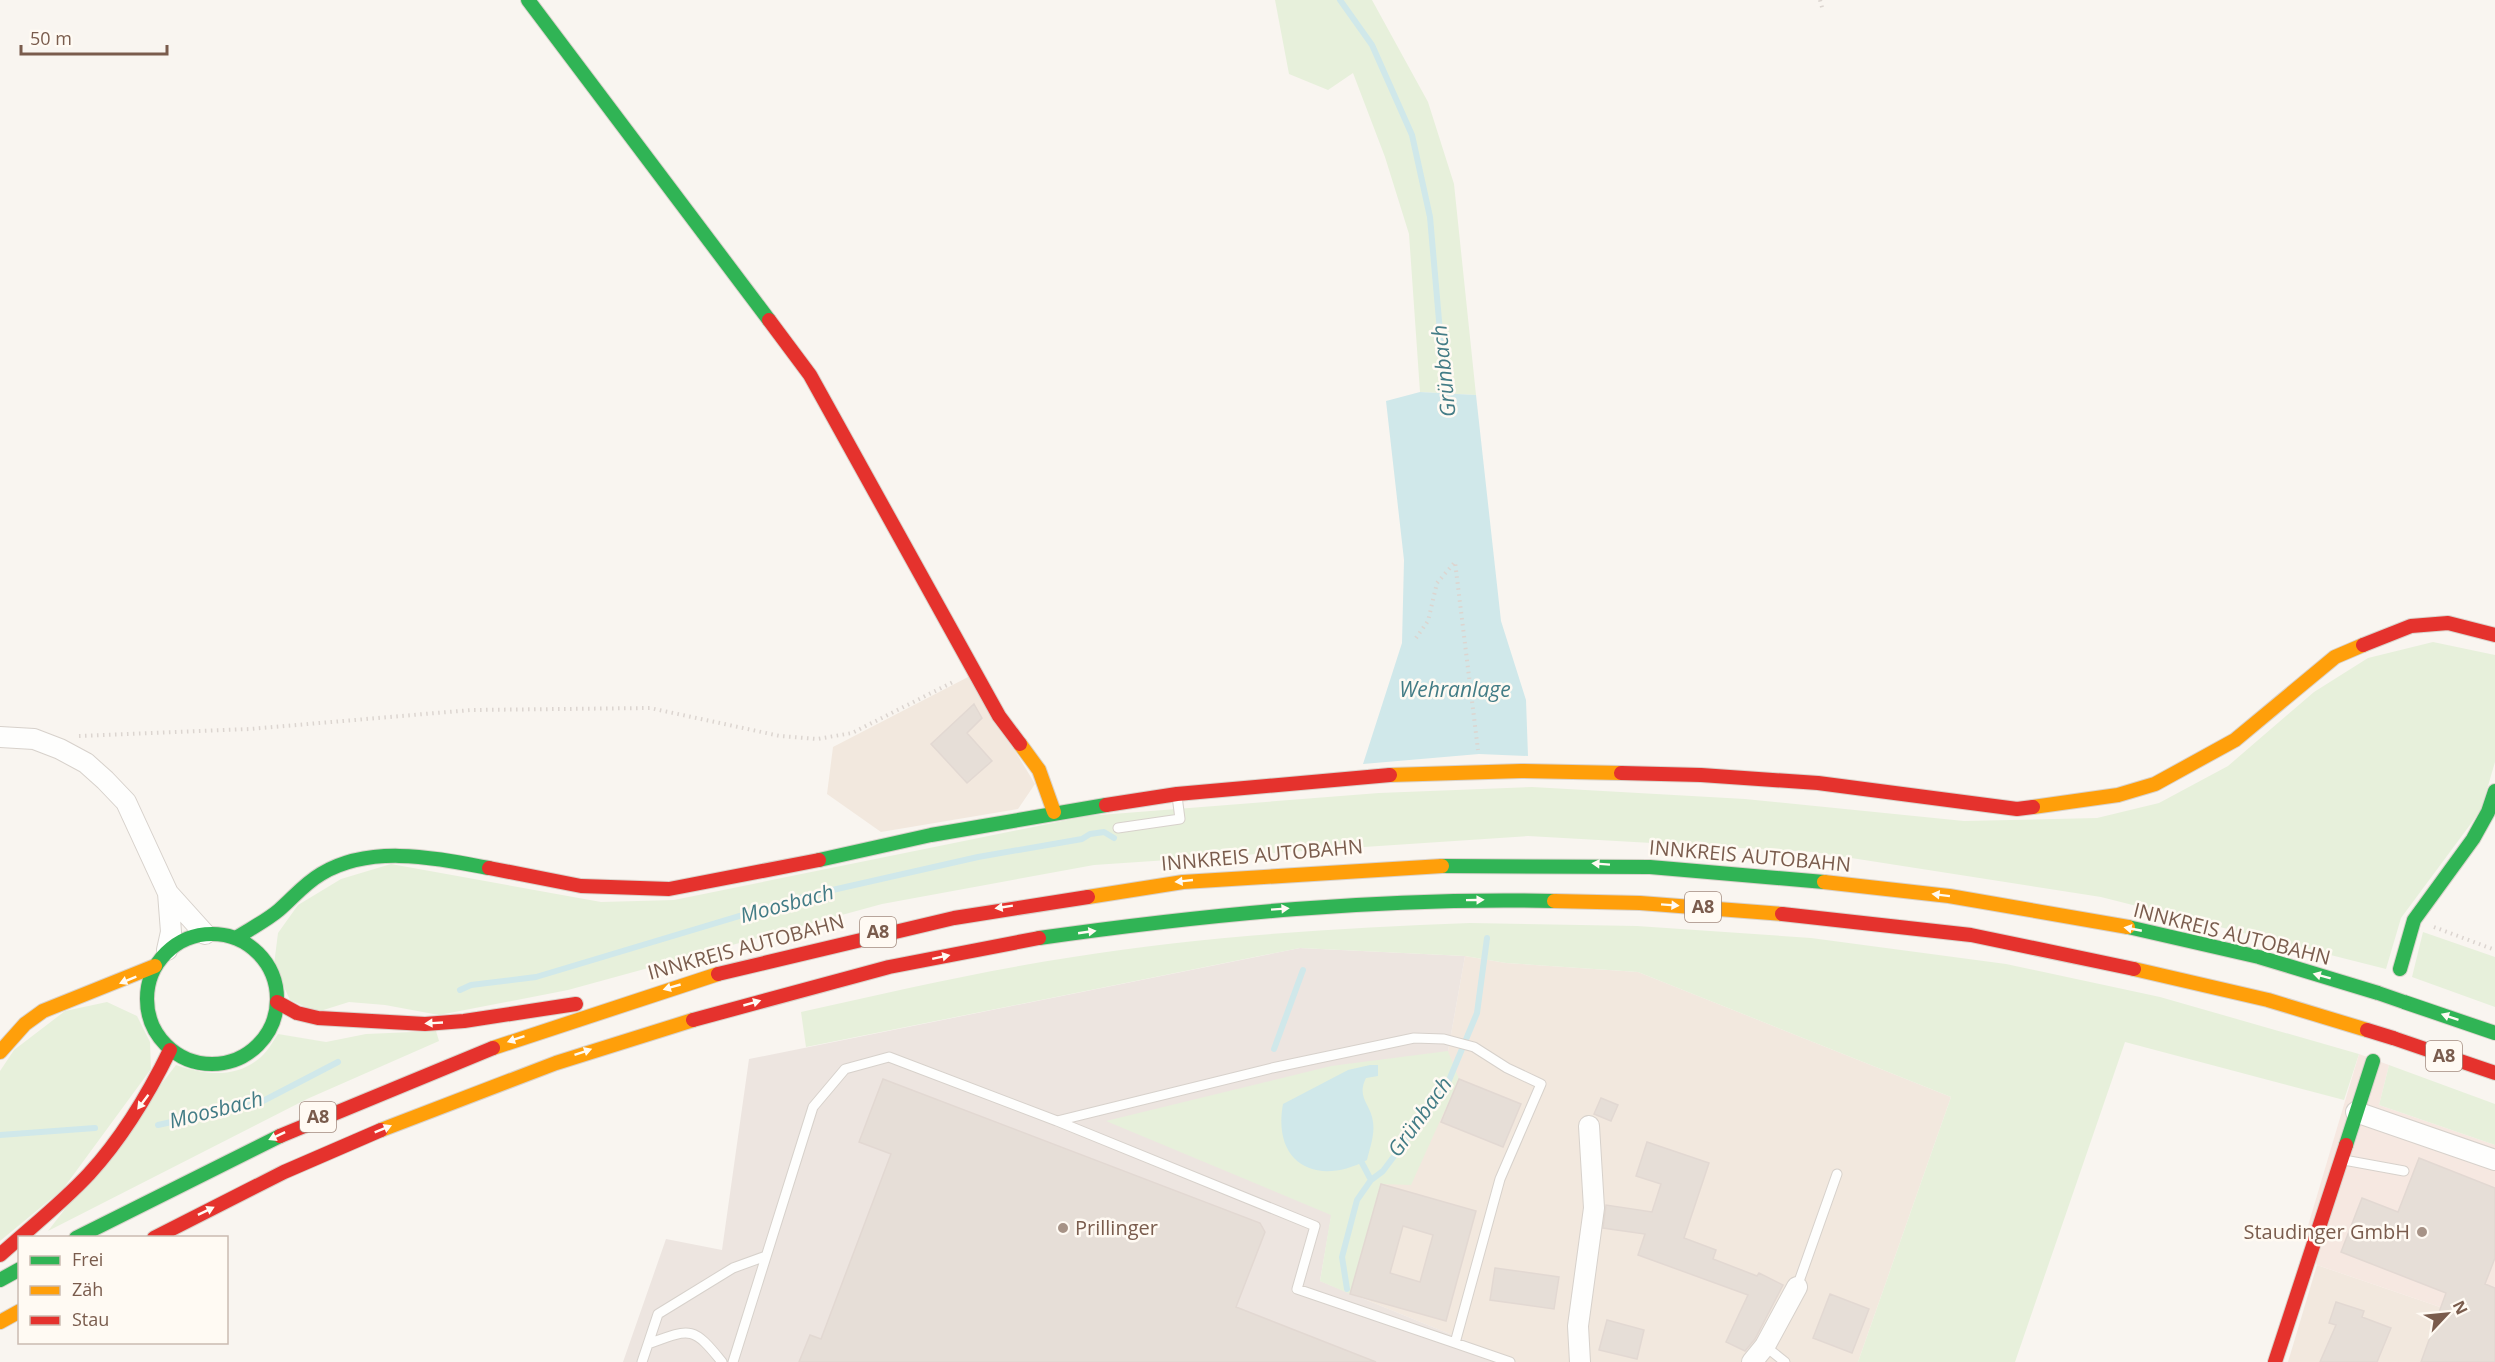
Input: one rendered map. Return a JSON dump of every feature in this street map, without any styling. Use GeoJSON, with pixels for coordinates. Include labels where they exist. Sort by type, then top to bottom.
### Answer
{"type":"FeatureCollection","features":[{"type":"Feature","properties":{"kind":"main road"},"geometry":{"type":"LineString","coordinates":[[528,0],[810,375],[999,717],[1039,770],[1054,812]]}},
{"type":"Feature","properties":{"kind":"main road"},"geometry":{"type":"LineString","coordinates":[[236,938],[278,911],[291,896],[322,873],[340,865],[382,856],[439,859],[581,886],[669,889],[718,882],[931,835],[1054,812],[1177,794],[1332,779],[1480,772],[1611,771],[1807,782],[1925,795],[2017,809],[2118,795],[2155,784],[2235,740],[2335,657],[2411,626],[2448,623],[2495,635]]}},
{"type":"Feature","properties":{"kind":"main road"},"geometry":{"type":"LineString","coordinates":[[2400,969],[2414,920],[2473,839],[2488,812],[2495,791]]}},
{"type":"Feature","properties":{"kind":"main road","name":"INNKREIS AUTOBAHN"},"geometry":{"type":"LineString","coordinates":[[80,1236],[161,1191],[304,1123],[447,1063],[637,997],[756,962],[862,935],[992,909],[1143,885],[1263,873],[1400,864],[1588,863],[1788,875],[1989,901],[2196,942],[2378,993],[2495,1033]]}},
{"type":"Feature","properties":{"kind":"main road","name":"A8"},"geometry":{"type":"LineString","coordinates":[[158,1236],[320,1155],[459,1098],[598,1047],[808,986],[1003,944],[1153,922],[1265,910],[1402,901],[1589,899],[1778,912],[1995,939],[2186,980],[2367,1030],[2495,1073]]}},
{"type":"Feature","properties":{"kind":"main road"},"geometry":{"type":"LineString","coordinates":[[272,930],[278,911]]}},
{"type":"Feature","properties":{"kind":"main road"},"geometry":{"type":"LineString","coordinates":[[205,934],[236,938],[249,945],[266,963],[273,976],[277,1002],[269,1032],[257,1047],[242,1058],[224,1064],[205,1065],[187,1060],[170,1050],[156,1033],[147,1009],[147,988],[155,966],[167,950],[191,937],[205,934]]}},
{"type":"Feature","properties":{"kind":"main road"},"geometry":{"type":"LineString","coordinates":[[266,963],[268,945]]}},
{"type":"Feature","properties":{"kind":"main road"},"geometry":{"type":"LineString","coordinates":[[0,1052],[18,1030],[42,1011],[70,998],[100,990],[155,966]]}},
{"type":"Feature","properties":{"kind":"main road"},"geometry":{"type":"LineString","coordinates":[[100,990],[147,1009]]}},
{"type":"Feature","properties":{"kind":"main road"},"geometry":{"type":"LineString","coordinates":[[277,1002],[297,1013],[318,1018],[425,1024],[464,1021],[545,1007],[637,997]]}},
{"type":"Feature","properties":{"kind":"main road"},"geometry":{"type":"LineString","coordinates":[[22,1236],[75,1189],[150,1093],[170,1050]]}},
{"type":"Feature","properties":{"kind":"main road"},"geometry":{"type":"LineString","coordinates":[[2275,1362],[2280,1338],[2373,1061]]}},
{"type":"Feature","properties":{"kind":"main road"},"geometry":{"type":"LineString","coordinates":[[0,1255],[18,1239]]}},
{"type":"Feature","properties":{"kind":"main road"},"geometry":{"type":"LineString","coordinates":[[0,1280],[18,1270]]}},
{"type":"Feature","properties":{"kind":"main road"},"geometry":{"type":"LineString","coordinates":[[0,1322],[18,1312]]}},
{"type":"Feature","properties":{"kind":"street"},"geometry":{"type":"LineString","coordinates":[[0,737],[34,739],[86,763],[126,802],[168,893],[205,934]]}},
{"type":"Feature","properties":{"kind":"street"},"geometry":{"type":"LineString","coordinates":[[167,950],[171,932],[168,893]]}},
{"type":"Feature","properties":{"kind":"street"},"geometry":{"type":"LineString","coordinates":[[2356,1112],[2495,1160]]}},
{"type":"Feature","properties":{"kind":"street"},"geometry":{"type":"LineString","coordinates":[[1580,1362],[1578,1326],[1594,1208],[1589,1126]]}},
{"type":"Feature","properties":{"kind":"street"},"geometry":{"type":"LineString","coordinates":[[1752,1362],[1765,1346],[1797,1287]]}},
{"type":"Feature","properties":{"kind":"lane"},"geometry":{"type":"LineString","coordinates":[[1118,828],[1180,819],[1177,794]]}},
{"type":"Feature","properties":{"kind":"lane"},"geometry":{"type":"LineString","coordinates":[[1057,1121],[1294,1063],[1414,1038],[1444,1038],[1474,1047],[1507,1068],[1541,1084],[1500,1179],[1455,1343]]}},
{"type":"Feature","properties":{"kind":"lane"},"geometry":{"type":"LineString","coordinates":[[733,1362],[813,1107],[845,1069],[889,1057],[1057,1121],[1316,1226],[1297,1290],[1510,1362]]}},
{"type":"Feature","properties":{"kind":"lane"},"geometry":{"type":"LineString","coordinates":[[2341,1160],[2404,1171]]}},
{"type":"Feature","properties":{"kind":"lane"},"geometry":{"type":"LineString","coordinates":[[1797,1287],[1837,1174]]}},
{"type":"Feature","properties":{"kind":"lane"},"geometry":{"type":"LineString","coordinates":[[642,1362],[658,1314],[734,1268],[766,1256]]}},
{"type":"Feature","properties":{"kind":"lane"},"geometry":{"type":"LineString","coordinates":[[648,1344],[681,1332],[701,1336],[722,1362]]}},
{"type":"Feature","properties":{"kind":"lane"},"geometry":{"type":"LineString","coordinates":[[1765,1346],[1785,1362]]}},
{"type":"Feature","properties":{"kind":"path"},"geometry":{"type":"LineString","coordinates":[[1820,0],[1823,11]]}},
{"type":"Feature","properties":{"kind":"path"},"geometry":{"type":"LineString","coordinates":[[1416,638],[1428,621],[1437,583],[1455,562],[1480,772]]}},
{"type":"Feature","properties":{"kind":"path"},"geometry":{"type":"LineString","coordinates":[[63,751],[78,736],[250,729],[471,710],[650,708],[780,736],[817,739],[852,733],[974,671]]}},
{"type":"Feature","properties":{"kind":"path"},"geometry":{"type":"LineString","coordinates":[[2414,920],[2495,950]]}},
{"type":"Feature","properties":{"kind":"shaded area"},"geometry":{"type":"Polygon","coordinates":[[[970,676],[1035,784],[1018,809],[881,832],[827,794],[833,747],[970,676]]]}},
{"type":"Feature","properties":{"kind":"shaded area"},"geometry":{"type":"Polygon","coordinates":[[[1300,948],[1465,956],[1445,1068],[1339,1172],[1320,1281],[1467,1341],[1504,1362],[623,1362],[666,1239],[722,1250],[749,1059],[1300,948]]]}},
{"type":"Feature","properties":{"kind":"shaded area"},"geometry":{"type":"Polygon","coordinates":[[[1465,956],[1506,963],[1638,972],[1951,1097],[1858,1362],[1504,1362],[1467,1341],[1320,1281],[1445,1068],[1465,956]]]}},
{"type":"Feature","properties":{"kind":"shaded area"},"geometry":{"type":"Polygon","coordinates":[[[2359,1054],[2389,1065],[2379,1105],[2495,1145],[2495,1362],[2478,1320],[2317,1265],[2305,1236],[2359,1054]]]}},
{"type":"Feature","properties":{"kind":"shaded area"},"geometry":{"type":"Polygon","coordinates":[[[2317,1265],[2478,1320],[2463,1362],[2288,1362],[2317,1265]]]}},
{"type":"Feature","properties":{"kind":"green space"},"geometry":{"type":"Polygon","coordinates":[[[1275,0],[1372,0],[1428,102],[1454,184],[1476,395],[1420,392],[1409,234],[1385,157],[1353,73],[1328,90],[1289,74],[1275,0]]]}},
{"type":"Feature","properties":{"kind":"green space"},"geometry":{"type":"Polygon","coordinates":[[[2433,642],[2495,655],[2495,762],[2481,810],[2401,918],[2386,969],[2101,897],[1813,852],[1528,836],[1094,865],[882,904],[568,990],[439,1015],[385,1005],[349,1002],[317,1012],[290,1000],[274,965],[278,933],[298,905],[341,879],[391,864],[601,902],[674,900],[1087,816],[1379,793],[1532,787],[1745,799],[1964,821],[2097,818],[2159,803],[2228,766],[2314,692],[2368,658],[2433,642]]]}},
{"type":"Feature","properties":{"kind":"green space"},"geometry":{"type":"Polygon","coordinates":[[[1470,923],[1637,926],[1811,938],[2006,964],[2160,997],[2359,1054],[2344,1100],[2125,1042],[2015,1362],[1858,1362],[1951,1097],[1638,972],[1506,963],[1465,956],[1300,948],[806,1047],[801,1012],[1004,969],[1122,950],[1221,938],[1320,930],[1470,923]]]}},
{"type":"Feature","properties":{"kind":"green space"},"geometry":{"type":"Polygon","coordinates":[[[2423,932],[2495,957],[2495,1007],[2412,977],[2423,932]]]}},
{"type":"Feature","properties":{"kind":"green space"},"geometry":{"type":"Polygon","coordinates":[[[107,1002],[137,1016],[150,1042],[151,1069],[63,1189],[0,1241],[0,1071],[14,1050],[65,1011],[107,1002]]]}},
{"type":"Feature","properties":{"kind":"green space"},"geometry":{"type":"Polygon","coordinates":[[[436,1031],[439,1041],[307,1099],[48,1231],[176,1065],[209,1073],[241,1069],[261,1057],[278,1034],[326,1042],[366,1034],[436,1031]]]}},
{"type":"Feature","properties":{"kind":"green space"},"geometry":{"type":"Polygon","coordinates":[[[1448,1051],[1459,1079],[1411,1185],[1381,1184],[1350,1294],[1320,1281],[1331,1215],[1106,1121],[1331,1066],[1448,1051]]]}},
{"type":"Feature","properties":{"kind":"green space"},"geometry":{"type":"Polygon","coordinates":[[[2389,1065],[2495,1104],[2495,1145],[2379,1105],[2389,1065]]]}},
{"type":"Feature","properties":{"kind":"water","name":"Wehranlage"},"geometry":{"type":"Polygon","coordinates":[[[1420,392],[1476,395],[1501,621],[1526,700],[1528,756],[1479,754],[1363,764],[1402,643],[1404,560],[1386,401],[1420,392]]]}},
{"type":"Feature","properties":{"kind":"water"},"geometry":{"type":"Polygon","coordinates":[[[1378,1065],[1378,1076],[1366,1078],[1363,1085],[1363,1096],[1372,1116],[1373,1127],[1367,1160],[1349,1168],[1331,1171],[1316,1170],[1302,1165],[1284,1142],[1281,1125],[1283,1104],[1348,1070],[1378,1065]]]}},
{"type":"Feature","properties":{"kind":"building"},"geometry":{"type":"Polygon","coordinates":[[[974,704],[982,718],[967,733],[992,761],[967,783],[931,744],[974,704]]]}},
{"type":"Feature","properties":{"kind":"building","name":"Prillinger"},"geometry":{"type":"Polygon","coordinates":[[[883,1079],[1260,1223],[1265,1232],[1236,1307],[1376,1362],[799,1362],[810,1335],[821,1339],[891,1154],[859,1142],[883,1079]]]}},
{"type":"Feature","properties":{"kind":"building"},"geometry":{"type":"Polygon","coordinates":[[[1459,1079],[1521,1104],[1503,1147],[1441,1122],[1459,1079]]]}},
{"type":"Feature","properties":{"kind":"building"},"geometry":{"type":"Polygon","coordinates":[[[1601,1098],[1618,1105],[1611,1121],[1594,1114],[1601,1098]]]}},
{"type":"Feature","properties":{"kind":"building"},"geometry":{"type":"Polygon","coordinates":[[[1647,1142],[1709,1163],[1684,1238],[1716,1250],[1713,1259],[1757,1276],[1759,1273],[1783,1285],[1755,1339],[1745,1351],[1726,1342],[1748,1295],[1638,1255],[1645,1234],[1603,1228],[1606,1205],[1652,1212],[1661,1184],[1636,1176],[1647,1142]]]}},
{"type":"Feature","properties":{"kind":"building","name":"Staudinger GmbH"},"geometry":{"type":"Polygon","coordinates":[[[2419,1158],[2495,1188],[2495,1258],[2485,1284],[2495,1288],[2495,1362],[2421,1362],[2446,1293],[2341,1252],[2362,1198],[2398,1212],[2419,1158]]]}},
{"type":"Feature","properties":{"kind":"building"},"geometry":{"type":"Polygon","coordinates":[[[1381,1184],[1476,1211],[1446,1321],[1350,1294],[1381,1184]],[[1403,1226],[1390,1273],[1420,1282],[1433,1235],[1403,1226]]]}},
{"type":"Feature","properties":{"kind":"building"},"geometry":{"type":"Polygon","coordinates":[[[1495,1268],[1559,1277],[1554,1309],[1490,1300],[1495,1268]]]}},
{"type":"Feature","properties":{"kind":"building"},"geometry":{"type":"Polygon","coordinates":[[[1830,1294],[1869,1309],[1852,1353],[1813,1338],[1830,1294]]]}},
{"type":"Feature","properties":{"kind":"building"},"geometry":{"type":"Polygon","coordinates":[[[2336,1302],[2364,1311],[2362,1317],[2391,1328],[2377,1362],[2320,1362],[2336,1325],[2329,1323],[2336,1302]]]}},
{"type":"Feature","properties":{"kind":"building"},"geometry":{"type":"Polygon","coordinates":[[[1607,1320],[1644,1330],[1637,1359],[1599,1350],[1607,1320]]]}},
{"type":"Feature","properties":{"kind":"waterway","name":"Grünbach"},"geometry":{"type":"LineString","coordinates":[[1340,0],[1372,45],[1412,135],[1430,217],[1446,401]]}},
{"type":"Feature","properties":{"kind":"waterway","name":"Moosbach"},"geometry":{"type":"LineString","coordinates":[[460,990],[471,985],[536,977],[806,896],[978,857],[1082,839],[1090,834],[1104,832],[1114,838]]}},
{"type":"Feature","properties":{"kind":"waterway","name":"Grünbach"},"geometry":{"type":"LineString","coordinates":[[1347,1289],[1342,1257],[1357,1200],[1371,1180],[1383,1171],[1447,1085],[1477,1013],[1487,938]]}},
{"type":"Feature","properties":{"kind":"waterway"},"geometry":{"type":"LineString","coordinates":[[1274,1049],[1303,970]]}},
{"type":"Feature","properties":{"kind":"waterway","name":"Moosbach"},"geometry":{"type":"LineString","coordinates":[[158,1125],[261,1102],[338,1062]]}},
{"type":"Feature","properties":{"kind":"waterway","name":"Moosbach"},"geometry":{"type":"LineString","coordinates":[[0,1135],[95,1128]]}},
{"type":"Feature","properties":{"kind":"waterway"},"geometry":{"type":"LineString","coordinates":[[1362,1163],[1371,1180]]}},
{"type":"Feature","properties":{"kind":"traffic: fast"},"geometry":{"type":"LineString","coordinates":[[528,0],[769,320]]}},
{"type":"Feature","properties":{"kind":"traffic: fast"},"geometry":{"type":"LineString","coordinates":[[2400,969],[2414,920],[2473,839],[2488,812],[2495,791]]}},
{"type":"Feature","properties":{"kind":"traffic: fast"},"geometry":{"type":"LineString","coordinates":[[819,860],[931,835],[1106,805]]}},
{"type":"Feature","properties":{"kind":"traffic: fast"},"geometry":{"type":"LineString","coordinates":[[236,938],[274,914],[321,874],[361,859],[404,856],[447,860],[489,868]]}},
{"type":"Feature","properties":{"kind":"traffic: fast"},"geometry":{"type":"LineString","coordinates":[[1442,866],[1650,867],[1824,882]]}},
{"type":"Feature","properties":{"kind":"traffic: fast"},"geometry":{"type":"LineString","coordinates":[[1039,938],[1296,909],[1489,900],[1554,901]]}},
{"type":"Feature","properties":{"kind":"traffic: fast"},"geometry":{"type":"LineString","coordinates":[[2128,927],[2259,957],[2378,993]]}},
{"type":"Feature","properties":{"kind":"traffic: fast"},"geometry":{"type":"LineString","coordinates":[[212,934],[237,939],[258,953],[272,974],[277,999],[272,1024],[258,1045],[237,1059],[212,1064],[187,1059],[166,1045],[152,1024],[147,999],[152,974],[166,953],[187,939],[212,934]]}},
{"type":"Feature","properties":{"kind":"traffic: fast"},"geometry":{"type":"LineString","coordinates":[[2378,993],[2404,1002]]}},
{"type":"Feature","properties":{"kind":"traffic: fast"},"geometry":{"type":"LineString","coordinates":[[2404,1002],[2495,1033]]}},
{"type":"Feature","properties":{"kind":"traffic: fast"},"geometry":{"type":"LineString","coordinates":[[2346,1145],[2373,1061]]}},
{"type":"Feature","properties":{"kind":"traffic: fast"},"geometry":{"type":"LineString","coordinates":[[80,1236],[280,1136]]}},
{"type":"Feature","properties":{"kind":"traffic: fast"},"geometry":{"type":"LineString","coordinates":[[0,1280],[18,1270]]}},
{"type":"Feature","properties":{"kind":"traffic: slow"},"geometry":{"type":"LineString","coordinates":[[2033,807],[2118,795],[2155,784],[2235,740],[2335,657],[2363,645]]}},
{"type":"Feature","properties":{"kind":"traffic: slow"},"geometry":{"type":"LineString","coordinates":[[1020,744],[1039,770],[1054,812]]}},
{"type":"Feature","properties":{"kind":"traffic: slow"},"geometry":{"type":"LineString","coordinates":[[1390,775],[1521,771],[1621,773]]}},
{"type":"Feature","properties":{"kind":"traffic: slow"},"geometry":{"type":"LineString","coordinates":[[1088,897],[1183,882],[1442,866]]}},
{"type":"Feature","properties":{"kind":"traffic: slow"},"geometry":{"type":"LineString","coordinates":[[1824,882],[1949,896],[2128,927]]}},
{"type":"Feature","properties":{"kind":"traffic: slow"},"geometry":{"type":"LineString","coordinates":[[1554,901],[1640,903],[1782,914]]}},
{"type":"Feature","properties":{"kind":"traffic: slow"},"geometry":{"type":"LineString","coordinates":[[0,1052],[25,1024],[43,1011],[155,966]]}},
{"type":"Feature","properties":{"kind":"traffic: slow"},"geometry":{"type":"LineString","coordinates":[[2134,969],[2268,1000],[2367,1030]]}},
{"type":"Feature","properties":{"kind":"traffic: slow"},"geometry":{"type":"LineString","coordinates":[[493,1048],[718,974]]}},
{"type":"Feature","properties":{"kind":"traffic: slow"},"geometry":{"type":"LineString","coordinates":[[381,1130],[556,1063],[693,1020]]}},
{"type":"Feature","properties":{"kind":"traffic: slow"},"geometry":{"type":"LineString","coordinates":[[0,1322],[18,1312]]}},
{"type":"Feature","properties":{"kind":"traffic: jam"},"geometry":{"type":"LineString","coordinates":[[769,320],[810,375],[999,716],[1020,744]]}},
{"type":"Feature","properties":{"kind":"traffic: jam"},"geometry":{"type":"LineString","coordinates":[[2363,645],[2411,626],[2448,623],[2495,635]]}},
{"type":"Feature","properties":{"kind":"traffic: jam"},"geometry":{"type":"LineString","coordinates":[[1621,773],[1701,775],[1818,783],[2017,809],[2033,807]]}},
{"type":"Feature","properties":{"kind":"traffic: jam"},"geometry":{"type":"LineString","coordinates":[[1106,805],[1177,794],[1390,775]]}},
{"type":"Feature","properties":{"kind":"traffic: jam"},"geometry":{"type":"LineString","coordinates":[[489,868],[581,886],[669,889],[819,860]]}},
{"type":"Feature","properties":{"kind":"traffic: jam"},"geometry":{"type":"LineString","coordinates":[[718,974],[954,918],[1088,897]]}},
{"type":"Feature","properties":{"kind":"traffic: jam"},"geometry":{"type":"LineString","coordinates":[[1782,914],[1971,935],[2134,969]]}},
{"type":"Feature","properties":{"kind":"traffic: jam"},"geometry":{"type":"LineString","coordinates":[[693,1020],[889,967],[1039,938]]}},
{"type":"Feature","properties":{"kind":"traffic: jam"},"geometry":{"type":"LineString","coordinates":[[277,1002],[297,1013],[318,1018],[425,1024],[464,1021],[576,1004]]}},
{"type":"Feature","properties":{"kind":"traffic: jam"},"geometry":{"type":"LineString","coordinates":[[2367,1030],[2393,1038]]}},
{"type":"Feature","properties":{"kind":"traffic: jam"},"geometry":{"type":"LineString","coordinates":[[2393,1038],[2495,1073]]}},
{"type":"Feature","properties":{"kind":"traffic: jam"},"geometry":{"type":"LineString","coordinates":[[280,1136],[493,1048]]}},
{"type":"Feature","properties":{"kind":"traffic: jam"},"geometry":{"type":"LineString","coordinates":[[22,1236],[68,1195],[113,1145],[134,1115],[170,1050]]}},
{"type":"Feature","properties":{"kind":"traffic: jam"},"geometry":{"type":"LineString","coordinates":[[158,1236],[284,1172],[381,1130]]}},
{"type":"Feature","properties":{"kind":"traffic: jam"},"geometry":{"type":"LineString","coordinates":[[2275,1362],[2346,1145]]}},
{"type":"Feature","properties":{"kind":"traffic: jam"},"geometry":{"type":"LineString","coordinates":[[0,1255],[18,1239]]}},
{"type":"Feature","properties":{"kind":"place","name":"Prillinger"},"geometry":{"type":"Point","coordinates":[1063,1228]}},
{"type":"Feature","properties":{"kind":"place","name":"Staudinger GmbH"},"geometry":{"type":"Point","coordinates":[2422,1232]}}]}
